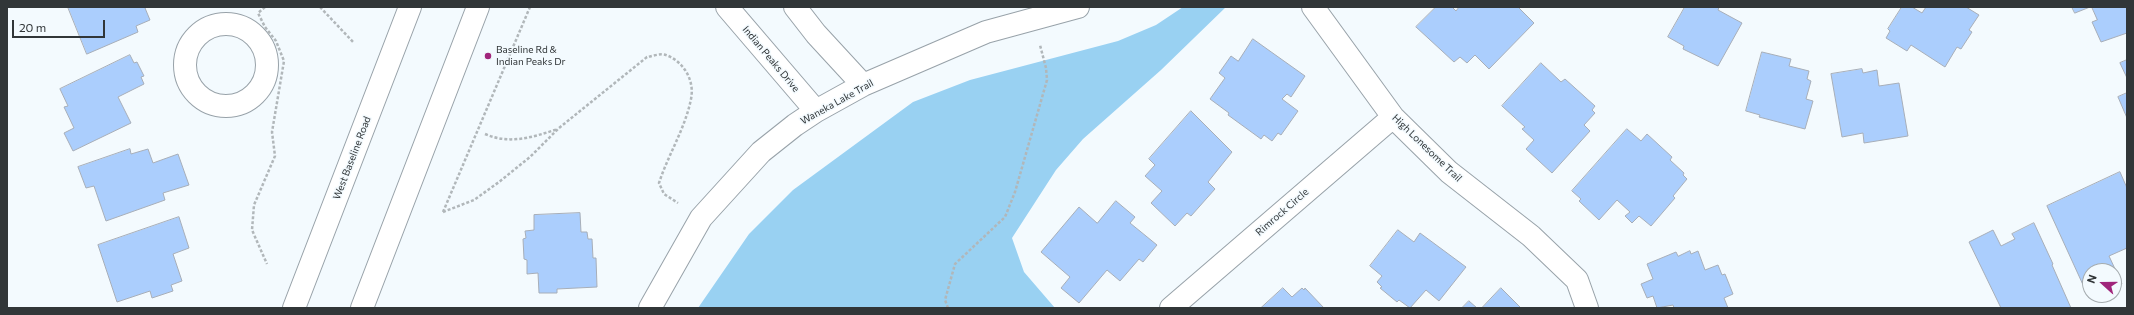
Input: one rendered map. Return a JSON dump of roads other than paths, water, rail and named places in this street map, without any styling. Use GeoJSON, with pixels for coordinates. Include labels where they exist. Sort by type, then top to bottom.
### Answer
{"type":"FeatureCollection","features":[{"type":"Feature","properties":{"kind":"street","name":"West Baseline Road"},"geometry":{"type":"LineString","coordinates":[[294,308],[410,7]]}},
{"type":"Feature","properties":{"kind":"street"},"geometry":{"type":"LineString","coordinates":[[362,308],[478,7]]}},
{"type":"Feature","properties":{"kind":"street","name":"Indian Peaks Drive"},"geometry":{"type":"LineString","coordinates":[[727,7],[816,111]]}},
{"type":"Feature","properties":{"kind":"street"},"geometry":{"type":"LineString","coordinates":[[795,7],[816,34],[862,85]]}},
{"type":"Feature","properties":{"kind":"street","name":"Waneka Lake Trail"},"geometry":{"type":"LineString","coordinates":[[650,308],[701,218],[761,152],[816,111],[862,85],[986,32],[1078,7]]}},
{"type":"Feature","properties":{"kind":"street","name":"High Lonesome Trail"},"geometry":{"type":"LineString","coordinates":[[1313,7],[1393,117],[1449,172],[1532,236],[1578,280],[1587,308]]}},
{"type":"Feature","properties":{"kind":"street","name":"Rimrock Circle"},"geometry":{"type":"LineString","coordinates":[[1172,308],[1393,117]]}},
{"type":"Feature","properties":{"kind":"place","name":"Baseline Rd & Indian Peaks Dr"},"geometry":{"type":"Point","coordinates":[488,56]}}]}
